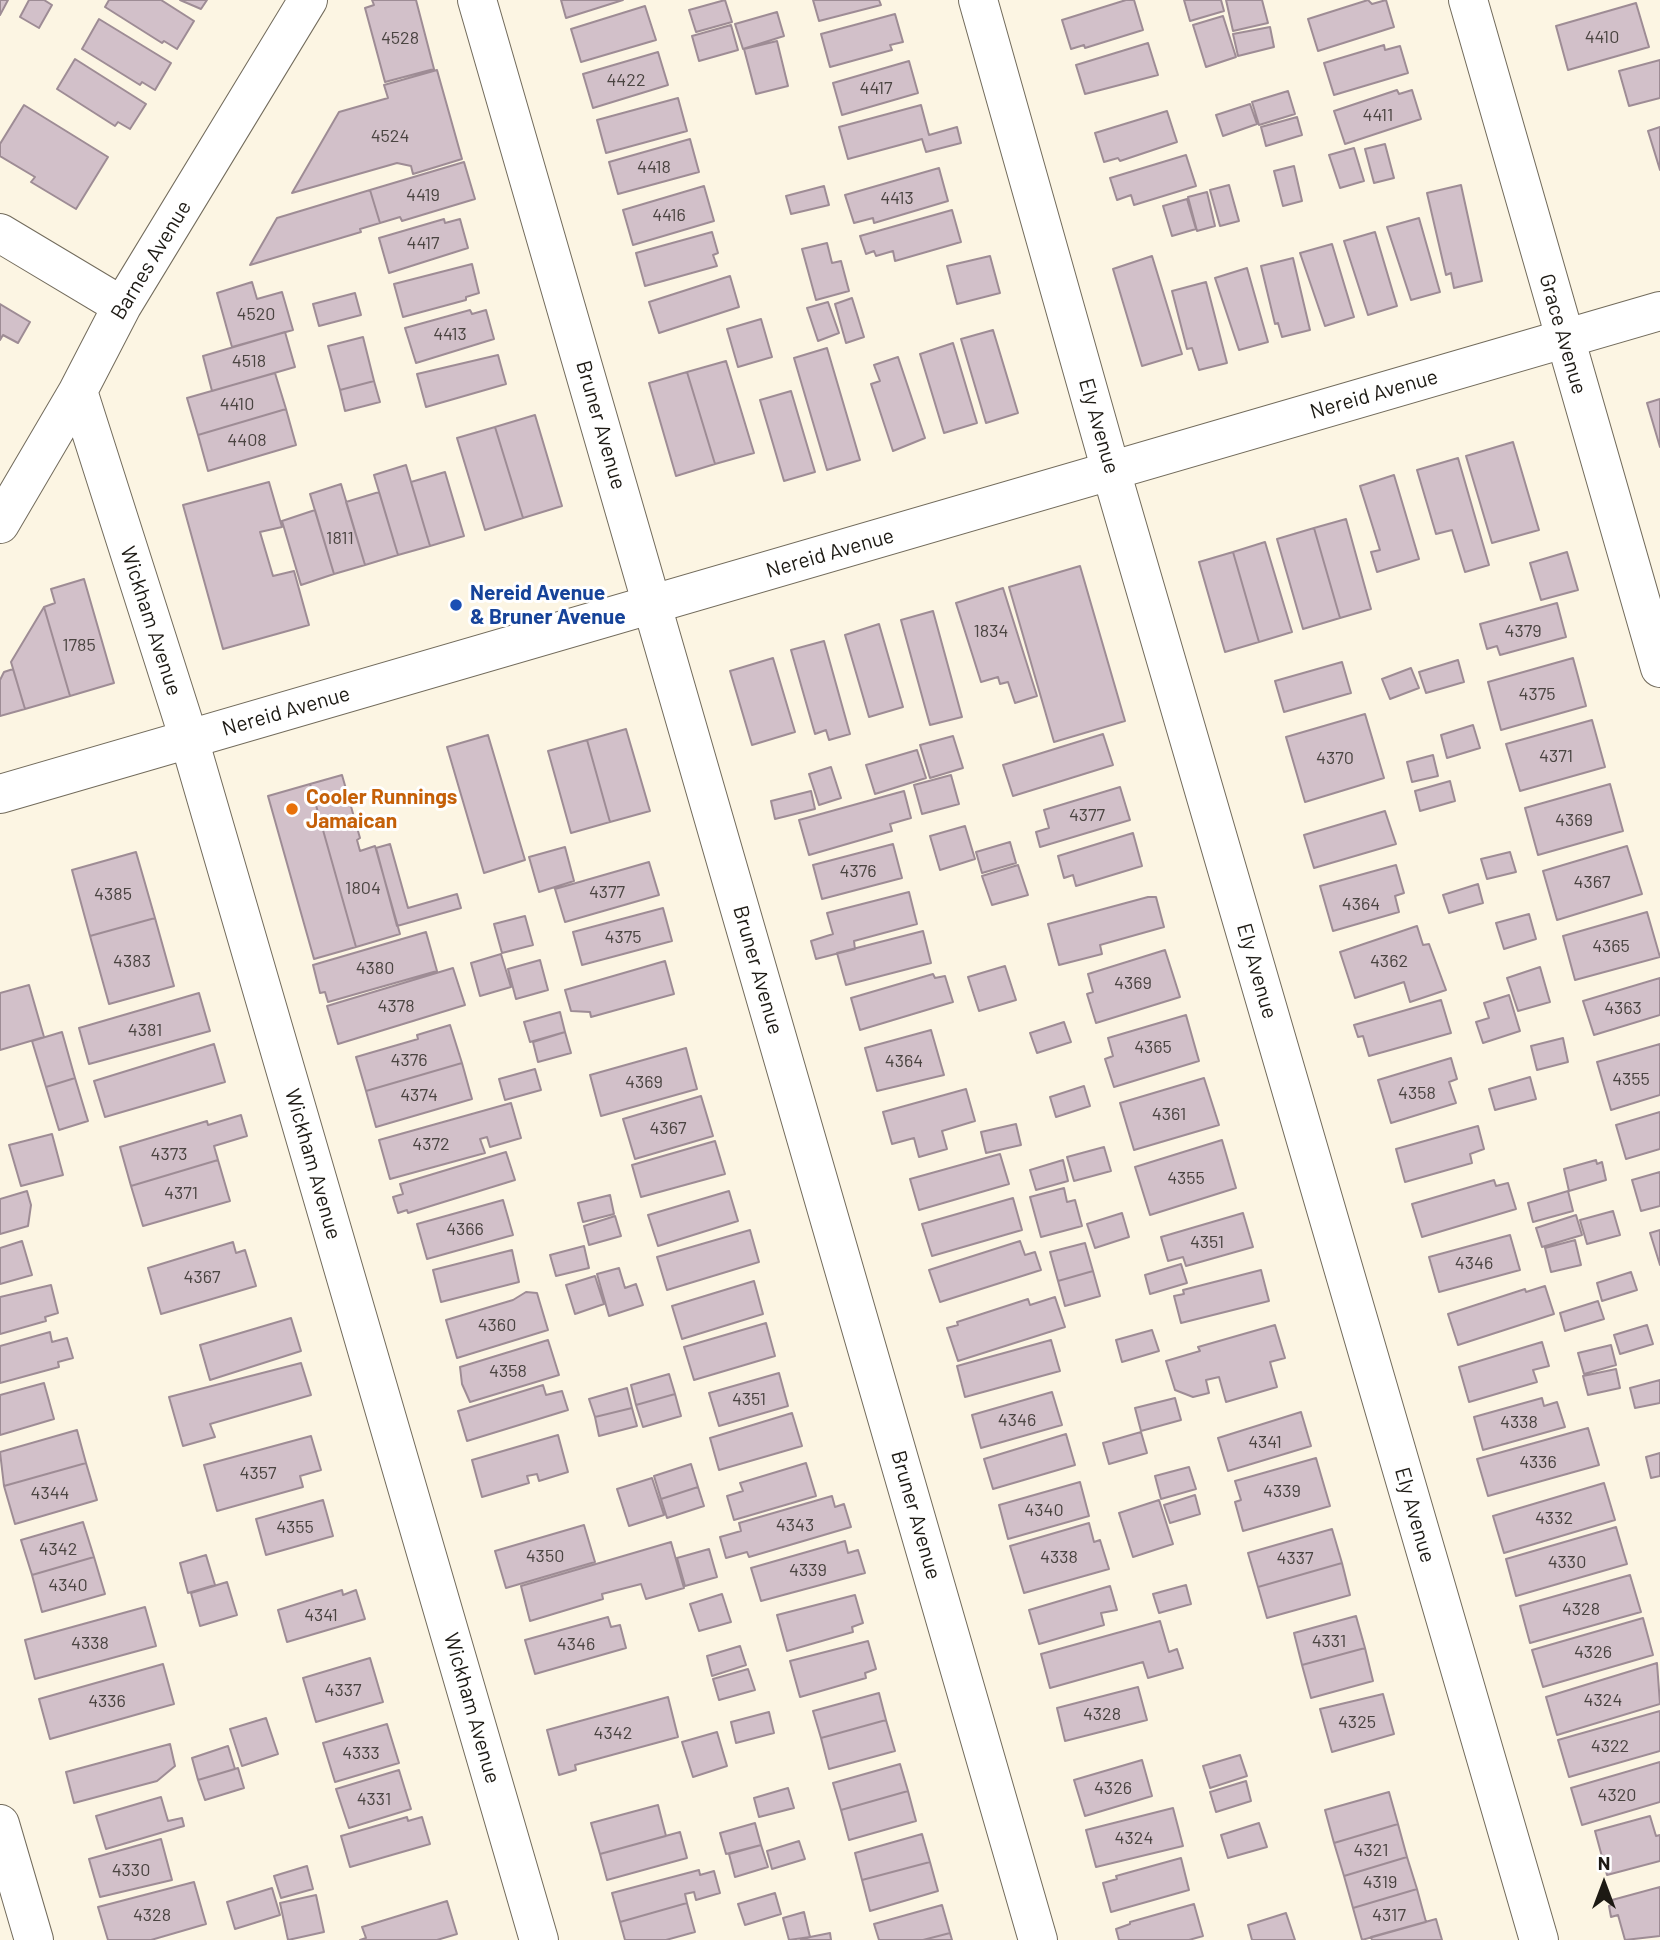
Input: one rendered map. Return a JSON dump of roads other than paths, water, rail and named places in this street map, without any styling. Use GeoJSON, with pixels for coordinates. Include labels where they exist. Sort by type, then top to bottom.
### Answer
{"type":"FeatureCollection","features":[{"type":"Feature","properties":{"kind":"street","name":"Barnes Avenue"},"geometry":{"type":"LineString","coordinates":[[0,524],[78,391],[122,306],[308,0]]}},
{"type":"Feature","properties":{"kind":"street","name":"Bruner Avenue"},"geometry":{"type":"LineString","coordinates":[[477,0],[1038,1940]]}},
{"type":"Feature","properties":{"kind":"street","name":"Ely Avenue"},"geometry":{"type":"LineString","coordinates":[[978,0],[1111,471],[1539,1940]]}},
{"type":"Feature","properties":{"kind":"street","name":"Grace Avenue"},"geometry":{"type":"LineString","coordinates":[[1468,0],[1660,668]]}},
{"type":"Feature","properties":{"kind":"street"},"geometry":{"type":"LineString","coordinates":[[0,233],[122,306]]}},
{"type":"Feature","properties":{"kind":"street","name":"Nereid Avenue"},"geometry":{"type":"LineString","coordinates":[[0,794],[1660,311]]}},
{"type":"Feature","properties":{"kind":"street","name":"Wickham Avenue"},"geometry":{"type":"LineString","coordinates":[[78,391],[189,738],[539,1940]]}},
{"type":"Feature","properties":{"kind":"street"},"geometry":{"type":"LineString","coordinates":[[0,1824],[34,1940]]}},
{"type":"Feature","properties":{"kind":"place","name":"Nereid Avenue & Bruner Avenue"},"geometry":{"type":"Point","coordinates":[456,605]}},
{"type":"Feature","properties":{"kind":"place","name":"Cooler Runnings Jamaican"},"geometry":{"type":"Point","coordinates":[292,809]}}]}
